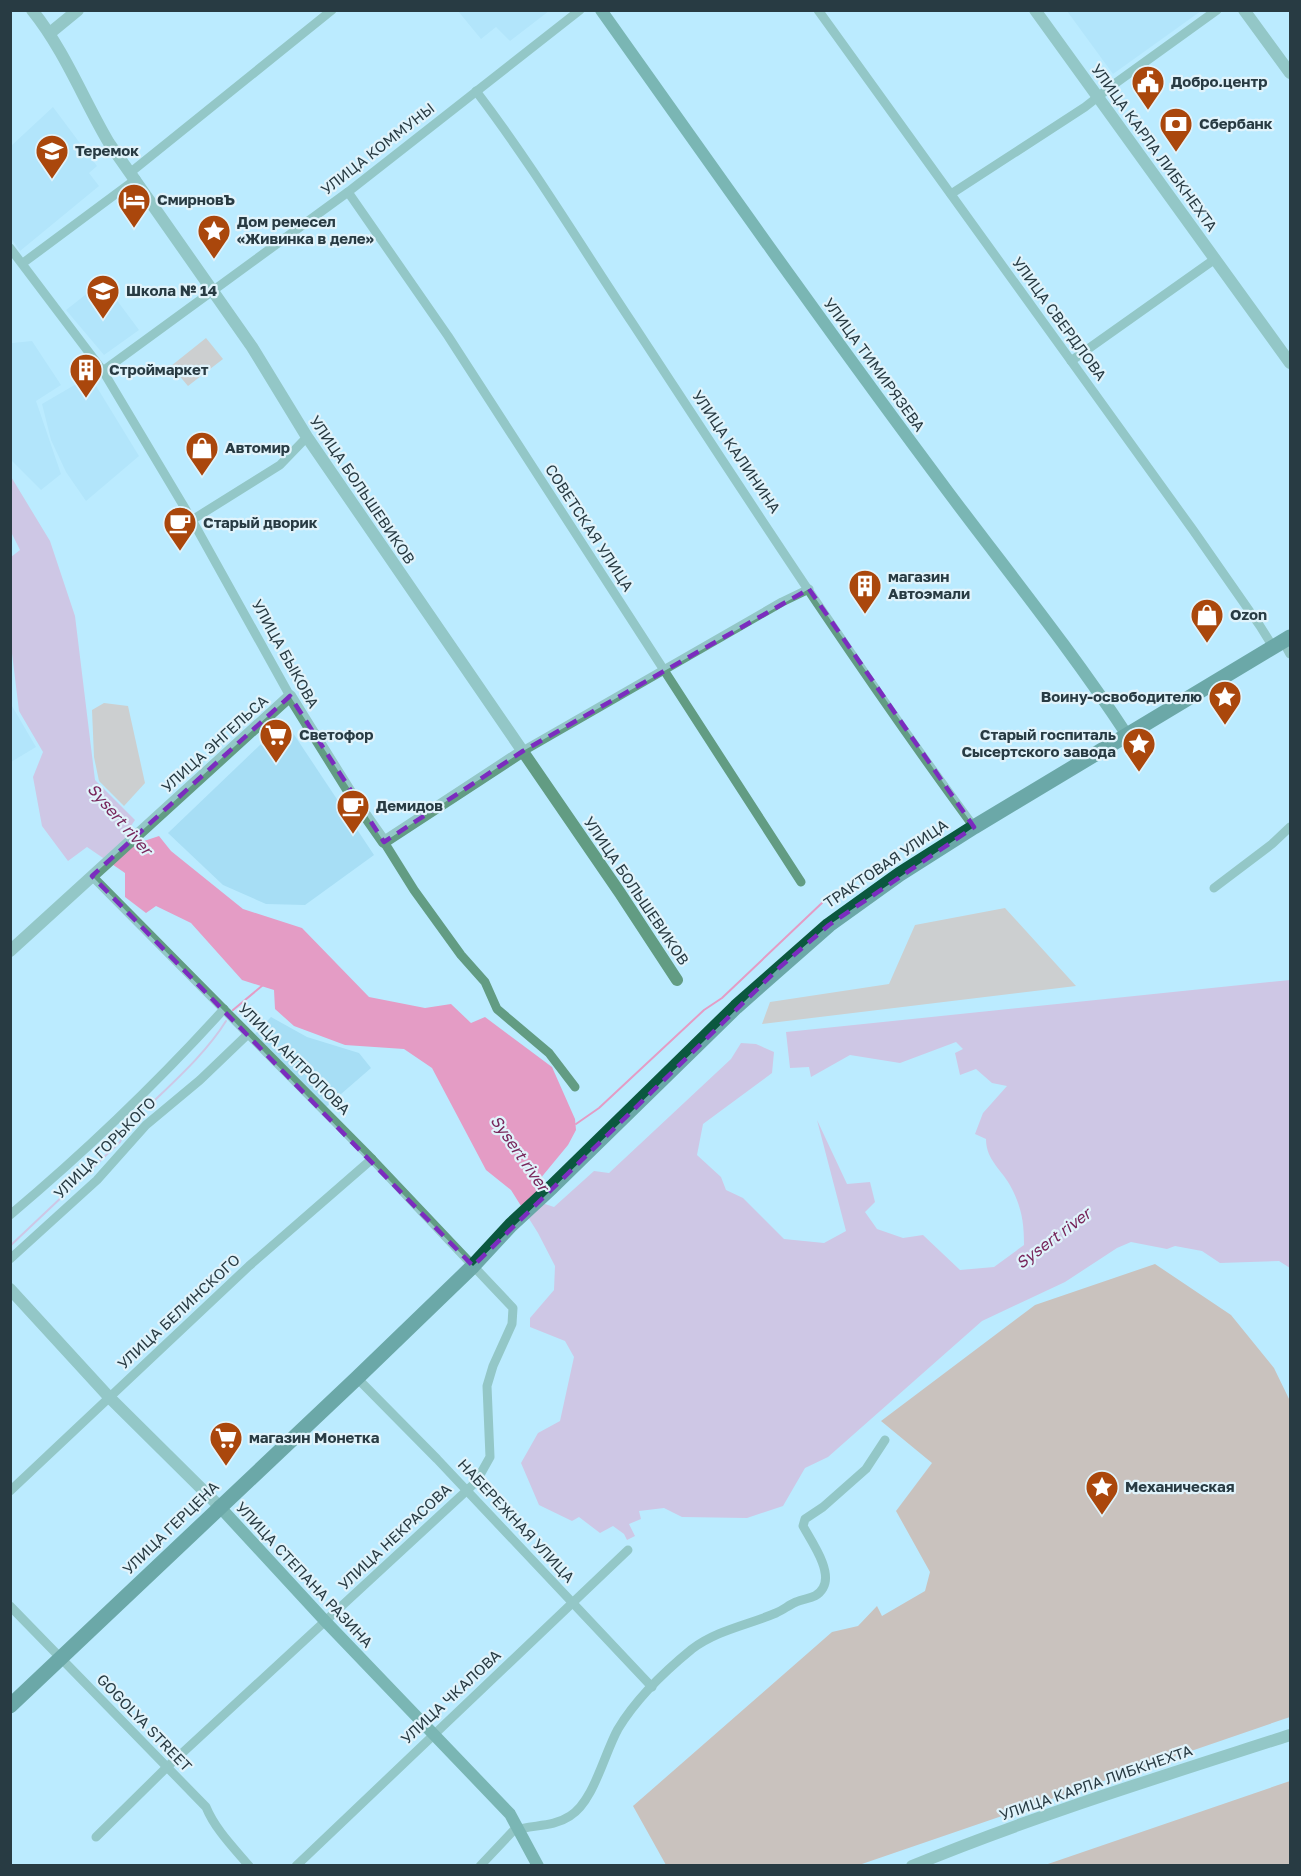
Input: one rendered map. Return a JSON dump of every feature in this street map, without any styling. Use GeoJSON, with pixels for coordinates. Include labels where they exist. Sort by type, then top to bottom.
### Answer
{"type":"FeatureCollection","features":[{"type":"Feature","properties":{"kind":"main road","name":"УЛИЦА ТИМИРЯЗЕВА"},"geometry":{"type":"LineString","coordinates":[[601,10],[779,260],[950,494],[1021,586],[1127,735]]}},
{"type":"Feature","properties":{"kind":"main road","name":"ТРАКТОВАЯ УЛИЦА"},"geometry":{"type":"LineString","coordinates":[[511,1225],[736,1007],[829,925],[900,874],[974,827],[1127,735],[1284,645]]}},
{"type":"Feature","properties":{"kind":"main road","name":"УЛИЦА ГЕРЦЕНА"},"geometry":{"type":"LineString","coordinates":[[10,1706],[357,1378],[473,1266],[511,1225]]}},
{"type":"Feature","properties":{"kind":"main road","name":"УЛИЦА СТЕПАНА РАЗИНА"},"geometry":{"type":"LineString","coordinates":[[219,1506],[326,1622],[510,1814],[538,1866]]}},
{"type":"Feature","properties":{"kind":"street","name":"УЛИЦА БОЛЬШЕВИКОВ"},"geometry":{"type":"LineString","coordinates":[[32,10],[50,33],[74,74],[92,115],[109,143],[252,347],[307,437],[621,893],[677,980]]}},
{"type":"Feature","properties":{"kind":"street"},"geometry":{"type":"LineString","coordinates":[[50,33],[78,10]]}},
{"type":"Feature","properties":{"kind":"street"},"geometry":{"type":"LineString","coordinates":[[23,263],[134,176],[332,10]]}},
{"type":"Feature","properties":{"kind":"street","name":"УЛИЦА КОММУНЫ"},"geometry":{"type":"LineString","coordinates":[[103,371],[348,192],[580,10]]}},
{"type":"Feature","properties":{"kind":"street","name":"УЛИЦА СВЕРДЛОВА"},"geometry":{"type":"LineString","coordinates":[[818,10],[1213,558],[1284,645]]}},
{"type":"Feature","properties":{"kind":"street","name":"УЛИЦА КАРЛА ЛИБКНЕХТА"},"geometry":{"type":"LineString","coordinates":[[1035,10],[1290,363]]}},
{"type":"Feature","properties":{"kind":"street"},"geometry":{"type":"LineString","coordinates":[[951,194],[1085,107],[1217,10]]}},
{"type":"Feature","properties":{"kind":"street"},"geometry":{"type":"LineString","coordinates":[[1244,10],[1290,73]]}},
{"type":"Feature","properties":{"kind":"street","name":"УЛИЦА КАЛИНИНА"},"geometry":{"type":"LineString","coordinates":[[476,91],[530,165],[577,240],[809,589],[974,827]]}},
{"type":"Feature","properties":{"kind":"street","name":"СОВЕТСКАЯ УЛИЦА"},"geometry":{"type":"LineString","coordinates":[[348,192],[448,336],[801,882]]}},
{"type":"Feature","properties":{"kind":"street","name":"УЛИЦА БЫКОВА"},"geometry":{"type":"LineString","coordinates":[[10,248],[103,371],[192,520],[290,696],[414,890],[461,955],[485,982],[497,1009],[549,1053],[575,1087]]}},
{"type":"Feature","properties":{"kind":"street"},"geometry":{"type":"LineString","coordinates":[[1071,362],[1215,259]]}},
{"type":"Feature","properties":{"kind":"street"},"geometry":{"type":"LineString","coordinates":[[192,520],[280,465],[307,437]]}},
{"type":"Feature","properties":{"kind":"street"},"geometry":{"type":"LineString","coordinates":[[384,842],[523,751],[782,602],[809,589]]}},
{"type":"Feature","properties":{"kind":"street","name":"УЛИЦА ЭНГЕЛЬСА"},"geometry":{"type":"LineString","coordinates":[[92,876],[290,696]]}},
{"type":"Feature","properties":{"kind":"street"},"geometry":{"type":"LineString","coordinates":[[1214,888],[1272,844],[1290,827]]}},
{"type":"Feature","properties":{"kind":"street"},"geometry":{"type":"LineString","coordinates":[[10,951],[92,876]]}},
{"type":"Feature","properties":{"kind":"street","name":"УЛИЦА АНТРОПОВА"},"geometry":{"type":"LineString","coordinates":[[92,876],[372,1159],[513,1308]]}},
{"type":"Feature","properties":{"kind":"street","name":"УЛИЦА ГОРЬКОГО"},"geometry":{"type":"LineString","coordinates":[[10,1215],[53,1179],[172,1066],[224,1009]]}},
{"type":"Feature","properties":{"kind":"street","name":"УЛИЦА ГОРЬКОГО"},"geometry":{"type":"LineString","coordinates":[[10,1259],[97,1180],[146,1125],[200,1080],[248,1034]]}},
{"type":"Feature","properties":{"kind":"street","name":"УЛИЦА БЕЛИНСКОГО"},"geometry":{"type":"LineString","coordinates":[[10,1491],[249,1266],[372,1159]]}},
{"type":"Feature","properties":{"kind":"street","name":"УЛИЦА СТЕПАНА РАЗИНА"},"geometry":{"type":"LineString","coordinates":[[10,1289],[109,1396],[219,1506]]}},
{"type":"Feature","properties":{"kind":"street","name":"УЛИЦА НЕКРАСОВА"},"geometry":{"type":"LineString","coordinates":[[96,1837],[166,1768],[476,1482],[489,1457],[487,1386],[493,1366],[512,1324],[513,1308]]}},
{"type":"Feature","properties":{"kind":"street","name":"НАБЕРЕЖНАЯ УЛИЦА"},"geometry":{"type":"LineString","coordinates":[[357,1378],[467,1490],[652,1687]]}},
{"type":"Feature","properties":{"kind":"street"},"geometry":{"type":"LineString","coordinates":[[480,1866],[513,1831],[519,1828],[540,1827],[572,1816],[588,1795],[608,1748],[625,1718],[652,1687],[695,1647],[726,1630],[776,1613],[798,1601],[808,1600],[818,1595],[824,1586],[825,1573],[821,1558],[803,1526],[804,1519],[823,1507],[866,1469],[885,1440]]}},
{"type":"Feature","properties":{"kind":"street","name":"УЛИЦА ЧКАЛОВА"},"geometry":{"type":"LineString","coordinates":[[296,1866],[628,1550]]}},
{"type":"Feature","properties":{"kind":"street","name":"GOGOLYA STREET"},"geometry":{"type":"LineString","coordinates":[[10,1606],[206,1807],[217,1827],[249,1866]]}},
{"type":"Feature","properties":{"kind":"street","name":"УЛИЦА КАРЛА ЛИБКНЕХТА"},"geometry":{"type":"LineString","coordinates":[[912,1866],[996,1832],[1139,1782],[1290,1735]]}},
{"type":"Feature","properties":{"kind":"highlighted area"},"geometry":{"type":"Polygon","coordinates":[[[809,589],[974,827],[829,925],[780,967],[473,1266],[92,876],[290,696],[384,842],[523,751],[809,589]]]}},
{"type":"Feature","properties":{"kind":"shaded area"},"geometry":{"type":"Polygon","coordinates":[[[458,11],[549,11],[510,41],[496,27],[481,39],[458,11]]]}},
{"type":"Feature","properties":{"kind":"shaded area"},"geometry":{"type":"Polygon","coordinates":[[[1067,11],[1201,11],[1113,74],[1067,11]]]}},
{"type":"Feature","properties":{"kind":"shaded area","name":"Теремок"},"geometry":{"type":"Polygon","coordinates":[[[53,107],[97,166],[89,173],[99,186],[20,251],[11,238],[11,146],[53,107]]]}},
{"type":"Feature","properties":{"kind":"shaded area","name":"Школа № 14"},"geometry":{"type":"Polygon","coordinates":[[[89,292],[99,305],[113,295],[139,330],[104,355],[66,310],[89,292]]]}},
{"type":"Feature","properties":{"kind":"shaded area"},"geometry":{"type":"Polygon","coordinates":[[[206,338],[223,359],[188,386],[171,366],[206,338]]]}},
{"type":"Feature","properties":{"kind":"shaded area"},"geometry":{"type":"Polygon","coordinates":[[[10,341],[12,343],[32,341],[61,385],[36,401],[61,474],[41,490],[11,460],[10,341]]]}},
{"type":"Feature","properties":{"kind":"shaded area"},"geometry":{"type":"Polygon","coordinates":[[[90,376],[139,456],[86,501],[66,472],[51,440],[42,404],[90,376]]]}},
{"type":"Feature","properties":{"kind":"shaded area"},"geometry":{"type":"Polygon","coordinates":[[[10,694],[12,706],[36,747],[11,762],[10,694]]]}},
{"type":"Feature","properties":{"kind":"shaded area"},"geometry":{"type":"Polygon","coordinates":[[[104,703],[128,706],[145,783],[124,806],[99,781],[94,757],[92,710],[104,703]]]}},
{"type":"Feature","properties":{"kind":"shaded area"},"geometry":{"type":"Polygon","coordinates":[[[285,721],[374,855],[305,905],[266,904],[223,885],[168,833],[285,721]]]}},
{"type":"Feature","properties":{"kind":"shaded area"},"geometry":{"type":"Polygon","coordinates":[[[1005,908],[1076,986],[762,1024],[770,1002],[889,984],[915,925],[1005,908]]]}},
{"type":"Feature","properties":{"kind":"shaded area"},"geometry":{"type":"Polygon","coordinates":[[[271,1017],[307,1037],[359,1053],[371,1068],[326,1107],[255,1034],[271,1017]]]}},
{"type":"Feature","properties":{"kind":"shaded area"},"geometry":{"type":"Polygon","coordinates":[[[1155,1264],[1231,1315],[1274,1368],[1290,1401],[1290,1717],[859,1865],[666,1865],[633,1806],[832,1632],[858,1626],[877,1606],[882,1616],[925,1591],[930,1572],[896,1511],[932,1463],[881,1421],[1035,1305],[1155,1264]]]}},
{"type":"Feature","properties":{"kind":"shaded area"},"geometry":{"type":"Polygon","coordinates":[[[1290,1781],[1290,1865],[1045,1865],[1290,1781]]]}},
{"type":"Feature","properties":{"kind":"water","name":"Sysert river"},"geometry":{"type":"Polygon","coordinates":[[[10,475],[50,541],[75,616],[95,780],[135,820],[129,829],[144,841],[159,836],[171,851],[243,909],[302,928],[369,997],[425,1008],[451,1004],[471,1023],[485,1017],[552,1067],[575,1119],[576,1130],[568,1145],[535,1185],[542,1203],[554,1207],[594,1171],[609,1173],[731,1059],[741,1043],[756,1044],[774,1052],[772,1073],[703,1124],[697,1155],[721,1177],[726,1190],[743,1198],[784,1239],[824,1243],[846,1231],[817,1120],[847,1184],[870,1182],[875,1202],[865,1212],[877,1229],[903,1238],[923,1235],[960,1270],[994,1267],[1024,1245],[1023,1223],[1015,1196],[992,1159],[986,1139],[975,1134],[983,1113],[1007,1086],[992,1083],[976,1069],[960,1075],[955,1053],[963,1049],[956,1042],[900,1063],[850,1055],[811,1077],[809,1067],[790,1068],[786,1032],[1290,980],[1290,1268],[1279,1261],[1220,1263],[1202,1251],[1175,1246],[1167,1249],[1131,1242],[1117,1248],[1065,1282],[982,1321],[828,1457],[805,1468],[783,1506],[747,1518],[682,1517],[664,1508],[639,1511],[641,1519],[629,1524],[635,1536],[627,1540],[624,1534],[613,1526],[600,1533],[579,1517],[572,1521],[539,1505],[521,1463],[538,1433],[560,1421],[574,1357],[565,1341],[530,1327],[530,1318],[554,1290],[555,1266],[538,1233],[511,1190],[486,1170],[432,1068],[404,1049],[345,1045],[294,1026],[275,1009],[274,990],[242,980],[191,923],[156,906],[146,913],[125,897],[125,873],[87,847],[68,861],[42,826],[33,777],[43,752],[19,711],[11,645],[11,557],[20,550],[11,532],[10,475]]]}},
{"type":"Feature","properties":{"kind":"waterway"},"geometry":{"type":"LineString","coordinates":[[576,1124],[599,1108],[704,1010],[722,998],[824,901]]}},
{"type":"Feature","properties":{"kind":"waterway"},"geometry":{"type":"LineString","coordinates":[[233,1010],[263,985]]}},
{"type":"Feature","properties":{"kind":"waterway"},"geometry":{"type":"LineString","coordinates":[[10,1246],[120,1142],[136,1113],[155,1100],[184,1072],[226,1021]]}},
{"type":"Feature","properties":{"kind":"place","name":"Добро.центр"},"geometry":{"type":"Point","coordinates":[1148,111]}},
{"type":"Feature","properties":{"kind":"place","name":"Сбербанк"},"geometry":{"type":"Point","coordinates":[1176,153]}},
{"type":"Feature","properties":{"kind":"place","name":"Теремок"},"geometry":{"type":"Point","coordinates":[52,180]}},
{"type":"Feature","properties":{"kind":"place","name":"СмирновЪ"},"geometry":{"type":"Point","coordinates":[134,229]}},
{"type":"Feature","properties":{"kind":"place","name":"Дом ремесел «Живинка в деле»"},"geometry":{"type":"Point","coordinates":[214,260]}},
{"type":"Feature","properties":{"kind":"place","name":"Школа № 14"},"geometry":{"type":"Point","coordinates":[103,320]}},
{"type":"Feature","properties":{"kind":"place","name":"Строймаркет"},"geometry":{"type":"Point","coordinates":[86,399]}},
{"type":"Feature","properties":{"kind":"place","name":"Автомир"},"geometry":{"type":"Point","coordinates":[202,477]}},
{"type":"Feature","properties":{"kind":"place","name":"Старый дворик"},"geometry":{"type":"Point","coordinates":[180,552]}},
{"type":"Feature","properties":{"kind":"place","name":"магазин Автоэмали"},"geometry":{"type":"Point","coordinates":[865,615]}},
{"type":"Feature","properties":{"kind":"place","name":"Ozon"},"geometry":{"type":"Point","coordinates":[1207,644]}},
{"type":"Feature","properties":{"kind":"place","name":"Воину-освободителю"},"geometry":{"type":"Point","coordinates":[1225,726]}},
{"type":"Feature","properties":{"kind":"place","name":"Светофор"},"geometry":{"type":"Point","coordinates":[276,764]}},
{"type":"Feature","properties":{"kind":"place","name":"Старый госпиталь Сысертского завода"},"geometry":{"type":"Point","coordinates":[1139,773]}},
{"type":"Feature","properties":{"kind":"place","name":"Демидов"},"geometry":{"type":"Point","coordinates":[353,835]}},
{"type":"Feature","properties":{"kind":"place","name":"магазин Монетка"},"geometry":{"type":"Point","coordinates":[226,1467]}},
{"type":"Feature","properties":{"kind":"place","name":"Механическая"},"geometry":{"type":"Point","coordinates":[1102,1516]}}]}
